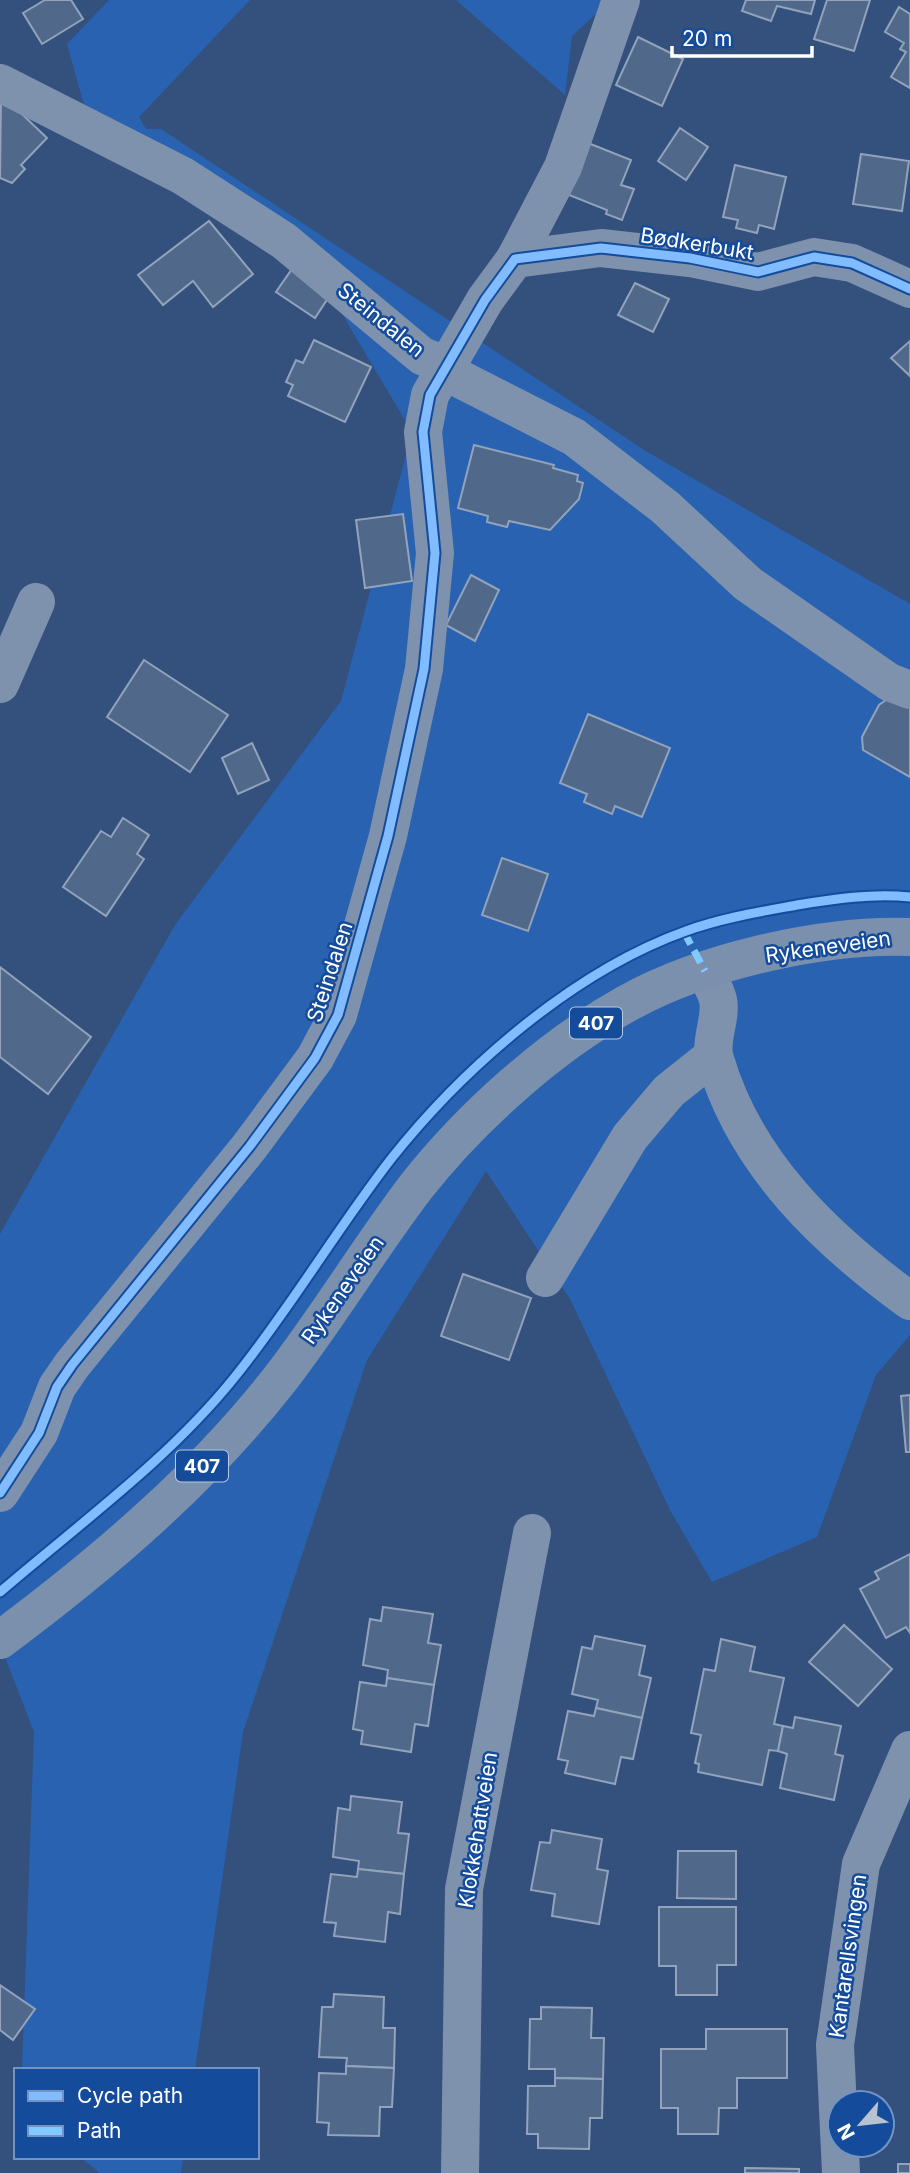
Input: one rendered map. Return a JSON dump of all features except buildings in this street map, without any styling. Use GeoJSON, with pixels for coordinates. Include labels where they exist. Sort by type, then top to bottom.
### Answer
{"type":"FeatureCollection","features":[{"type":"Feature","properties":{"kind":"main road","name":"Rykeneveien"},"geometry":{"type":"LineString","coordinates":[[0,1640],[78,1582],[173,1499],[279,1380],[417,1186],[461,1135],[553,1052],[628,1003],[705,971],[785,948],[910,937]]}},
{"type":"Feature","properties":{"kind":"street"},"geometry":{"type":"LineString","coordinates":[[621,0],[563,167],[515,259],[445,365],[460,379],[574,437],[665,507],[748,584],[888,682],[910,690]]}},
{"type":"Feature","properties":{"kind":"street","name":"Steindalen"},"geometry":{"type":"LineString","coordinates":[[0,83],[183,176],[285,241],[422,356],[445,365],[430,395],[423,432],[435,553],[424,669],[388,836],[338,1016],[315,1058],[250,1146],[72,1364],[57,1387],[39,1433],[0,1493]]}},
{"type":"Feature","properties":{"kind":"street","name":"Bødkerbukt"},"geometry":{"type":"LineString","coordinates":[[515,259],[601,248],[690,258],[758,272],[814,257],[852,263],[910,289]]}},
{"type":"Feature","properties":{"kind":"street"},"geometry":{"type":"LineString","coordinates":[[0,684],[36,602]]}},
{"type":"Feature","properties":{"kind":"street"},"geometry":{"type":"LineString","coordinates":[[705,971],[719,1001],[713,1056],[749,1140],[788,1193],[853,1260],[910,1301]]}},
{"type":"Feature","properties":{"kind":"street"},"geometry":{"type":"LineString","coordinates":[[545,1278],[630,1137],[669,1091],[713,1056]]}},
{"type":"Feature","properties":{"kind":"street","name":"Klokkehattveien"},"geometry":{"type":"LineString","coordinates":[[460,2173],[464,1889],[532,1533]]}},
{"type":"Feature","properties":{"kind":"street","name":"Kantarellsvingen"},"geometry":{"type":"LineString","coordinates":[[841,2173],[835,2045],[861,1864],[910,1750]]}},
{"type":"Feature","properties":{"kind":"shaded area"},"geometry":{"type":"Polygon","coordinates":[[[109,0],[250,0],[139,117],[146,129],[161,129],[644,450],[910,604],[910,1335],[876,1375],[817,1537],[712,1582],[670,1510],[570,1299],[486,1171],[367,1360],[243,1732],[195,2068],[22,2068],[34,1732],[0,1644],[0,1234],[175,925],[341,701],[412,432],[326,287],[92,134],[67,44],[109,0]]]}},
{"type":"Feature","properties":{"kind":"shaded area"},"geometry":{"type":"Polygon","coordinates":[[[456,0],[611,0],[572,36],[565,95],[456,0]]]}},
{"type":"Feature","properties":{"kind":"shaded area"},"geometry":{"type":"Polygon","coordinates":[[[82,2159],[183,2159],[181,2173],[100,2173],[82,2159]]]}},
{"type":"Feature","properties":{"kind":"marked path"},"geometry":{"type":"LineString","coordinates":[[684,932],[705,971]]}},
{"type":"Feature","properties":{"kind":"cycle path"},"geometry":{"type":"LineString","coordinates":[[0,1493],[39,1433],[57,1387],[72,1365],[250,1146],[315,1058],[338,1015],[388,836],[424,669],[435,553],[423,432],[430,395],[485,300],[515,259],[601,248],[690,258],[758,272],[814,257],[852,263],[910,289]]}},
{"type":"Feature","properties":{"kind":"cycle path"},"geometry":{"type":"LineString","coordinates":[[0,1592],[152,1464],[208,1408],[274,1325],[351,1213],[420,1124],[487,1057],[563,996],[644,949],[700,926],[825,901],[867,896],[910,897]]}}]}
